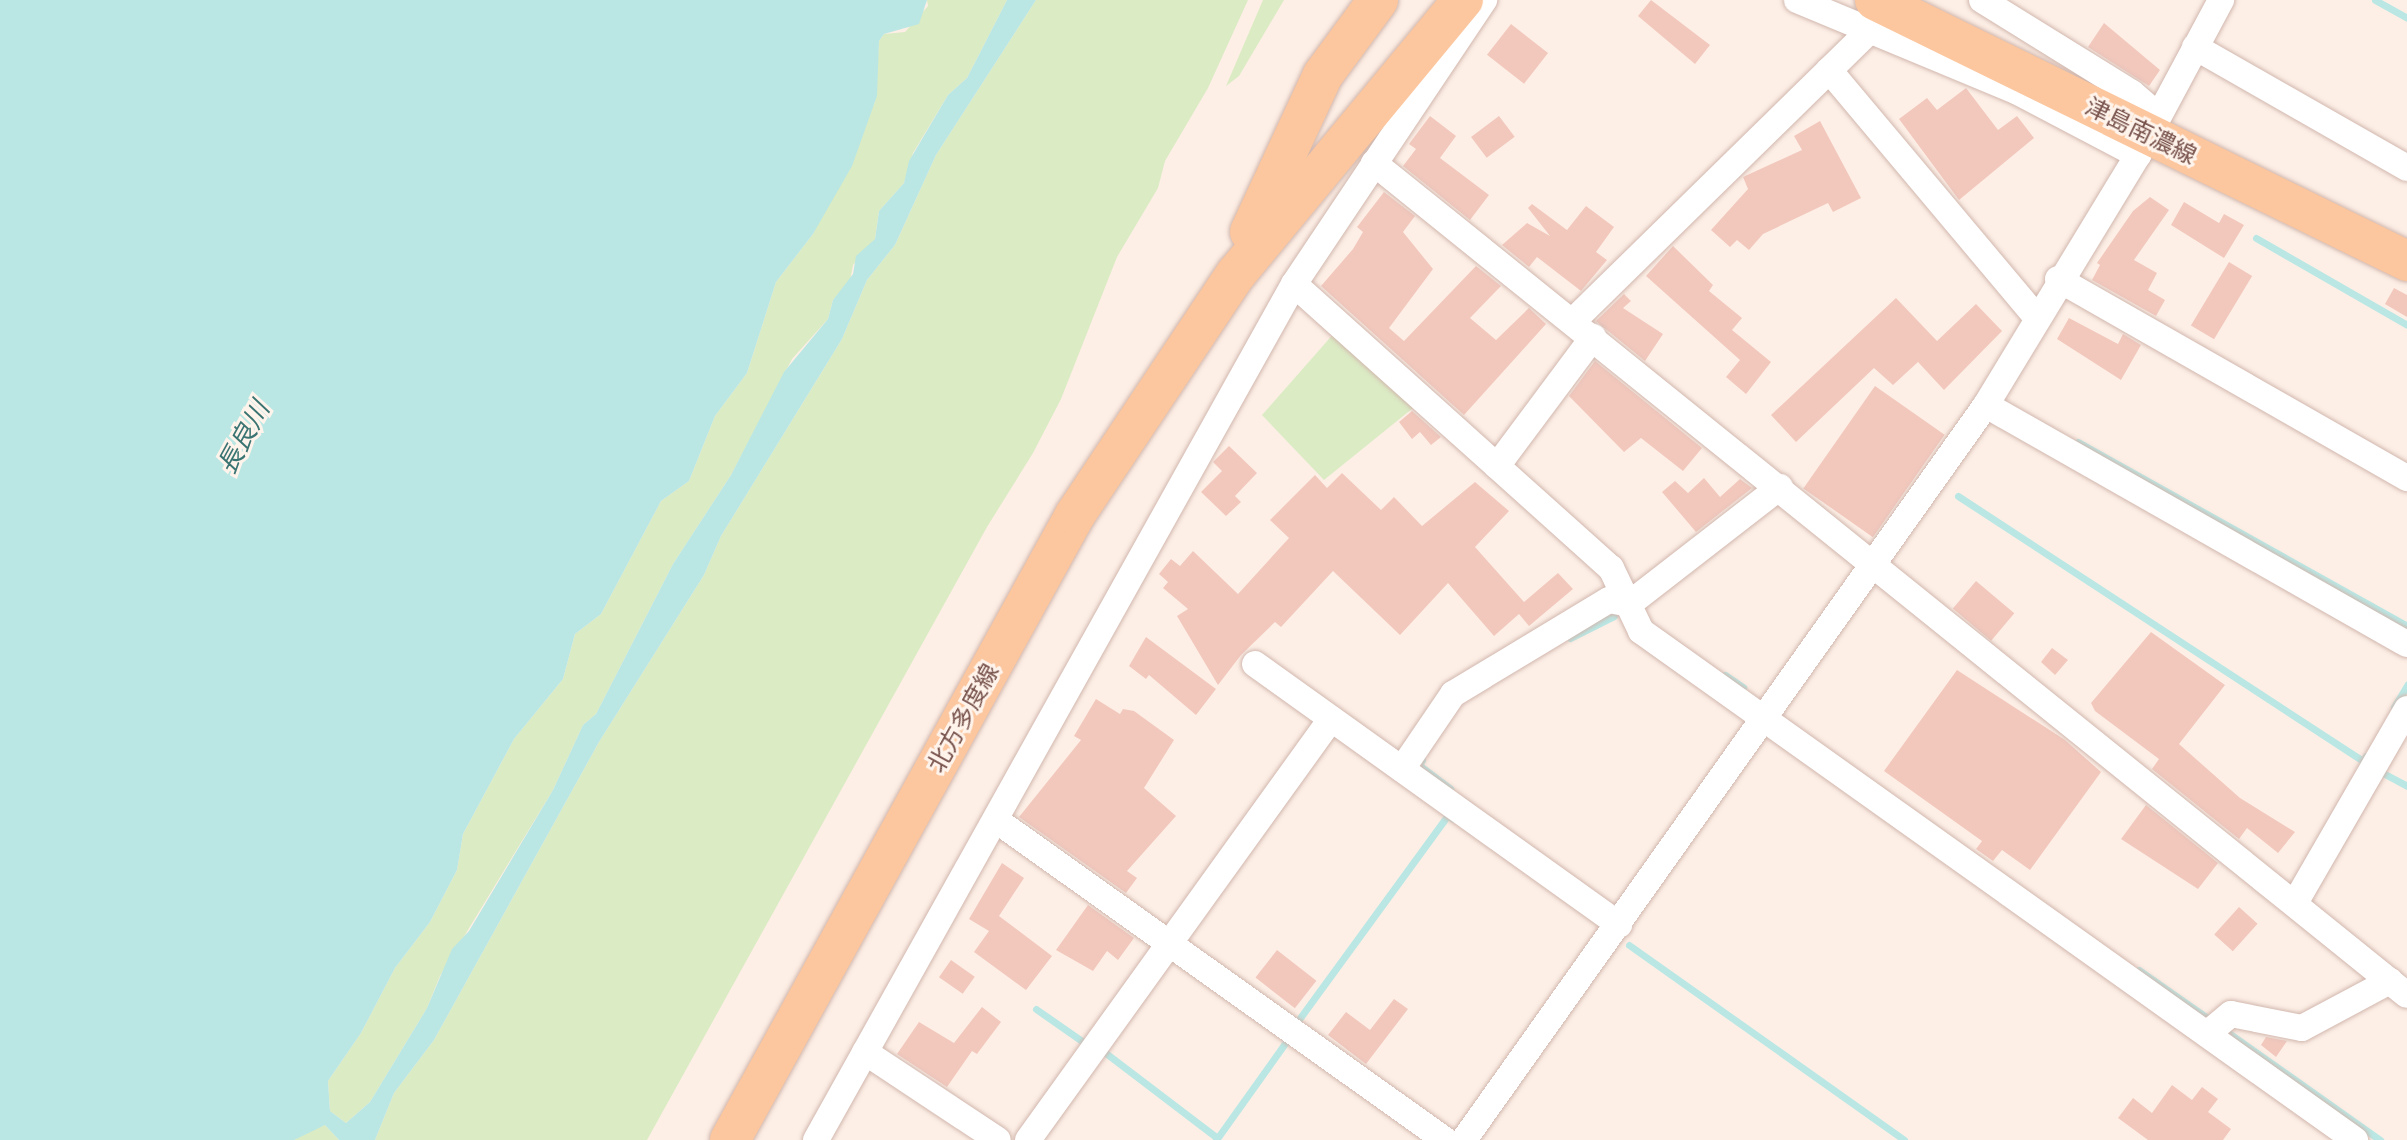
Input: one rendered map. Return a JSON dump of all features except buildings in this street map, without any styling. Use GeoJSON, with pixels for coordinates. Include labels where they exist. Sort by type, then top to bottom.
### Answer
{"type":"FeatureCollection","features":[{"type":"Feature","properties":{"kind":"main road"},"geometry":{"type":"LineString","coordinates":[[1212,306],[1323,75],[1378,0]]}},
{"type":"Feature","properties":{"kind":"main road"},"geometry":{"type":"LineString","coordinates":[[1212,306],[1463,0]]}},
{"type":"Feature","properties":{"kind":"main road","name":"津島南濃線"},"geometry":{"type":"LineString","coordinates":[[1873,15],[2147,135],[2407,261]]}},
{"type":"Feature","properties":{"kind":"main road","name":"北方多度線"},"geometry":{"type":"LineString","coordinates":[[730,1140],[1075,515],[1212,306]]}},
{"type":"Feature","properties":{"kind":"street"},"geometry":{"type":"LineString","coordinates":[[816,1140],[1294,284],[1484,0]]}},
{"type":"Feature","properties":{"kind":"street"},"geometry":{"type":"LineString","coordinates":[[1497,466],[1583,329],[1829,70],[1873,15],[1797,0]]}},
{"type":"Feature","properties":{"kind":"street"},"geometry":{"type":"LineString","coordinates":[[1982,0],[2132,93],[2147,135]]}},
{"type":"Feature","properties":{"kind":"street"},"geometry":{"type":"LineString","coordinates":[[1464,1140],[1986,405],[2058,279],[2147,135],[2221,0]]}},
{"type":"Feature","properties":{"kind":"street"},"geometry":{"type":"LineString","coordinates":[[2195,47],[2407,168]]}},
{"type":"Feature","properties":{"kind":"street"},"geometry":{"type":"LineString","coordinates":[[1829,70],[2036,317]]}},
{"type":"Feature","properties":{"kind":"street"},"geometry":{"type":"LineString","coordinates":[[1374,163],[1874,562],[2398,988],[2302,1028],[2231,1014],[2207,1034]]}},
{"type":"Feature","properties":{"kind":"street"},"geometry":{"type":"LineString","coordinates":[[2058,279],[2407,478]]}},
{"type":"Feature","properties":{"kind":"street"},"geometry":{"type":"LineString","coordinates":[[1294,284],[1611,568],[1641,631],[2355,1140]]}},
{"type":"Feature","properties":{"kind":"street"},"geometry":{"type":"LineString","coordinates":[[1986,405],[2407,644]]}},
{"type":"Feature","properties":{"kind":"street"},"geometry":{"type":"LineString","coordinates":[[1402,769],[1453,694],[1609,600],[1629,604],[1780,487]]}},
{"type":"Feature","properties":{"kind":"street"},"geometry":{"type":"LineString","coordinates":[[1255,664],[1619,925]]}},
{"type":"Feature","properties":{"kind":"street"},"geometry":{"type":"LineString","coordinates":[[2295,903],[2407,709]]}},
{"type":"Feature","properties":{"kind":"street"},"geometry":{"type":"LineString","coordinates":[[1028,1140],[1331,719]]}},
{"type":"Feature","properties":{"kind":"street"},"geometry":{"type":"LineString","coordinates":[[996,820],[1445,1140]]}},
{"type":"Feature","properties":{"kind":"street"},"geometry":{"type":"LineString","coordinates":[[865,1052],[998,1140]]}},
{"type":"Feature","properties":{"kind":"green space"},"geometry":{"type":"Polygon","coordinates":[[[927,0],[1007,0],[967,78],[948,95],[913,153],[904,183],[879,211],[875,239],[853,265],[850,281],[833,300],[828,319],[792,359],[731,475],[673,564],[596,714],[583,725],[553,790],[440,976],[427,1008],[370,1102],[346,1123],[330,1111],[328,1081],[361,1033],[395,968],[430,922],[457,870],[463,834],[514,739],[563,679],[575,634],[601,614],[661,501],[689,481],[715,416],[747,373],[776,282],[813,234],[875,102],[879,41],[884,34],[905,32],[928,6],[927,0]]]}},
{"type":"Feature","properties":{"kind":"green space"},"geometry":{"type":"Polygon","coordinates":[[[1036,0],[1248,0],[1208,88],[1165,161],[1158,188],[1117,257],[1061,399],[1033,453],[987,527],[647,1140],[375,1140],[394,1093],[434,1040],[599,742],[704,575],[721,536],[842,339],[867,280],[895,245],[936,155],[1036,0]]]}},
{"type":"Feature","properties":{"kind":"green space"},"geometry":{"type":"Polygon","coordinates":[[[1263,0],[1284,0],[1239,76],[1226,86],[1263,0]]]}},
{"type":"Feature","properties":{"kind":"green space"},"geometry":{"type":"Polygon","coordinates":[[[1336,331],[1418,404],[1324,480],[1262,415],[1336,331]]]}},
{"type":"Feature","properties":{"kind":"green space"},"geometry":{"type":"Polygon","coordinates":[[[325,1125],[339,1140],[294,1140],[313,1127],[325,1125]]]}},
{"type":"Feature","properties":{"kind":"water","name":"長良川"},"geometry":{"type":"Polygon","coordinates":[[[0,0],[927,0],[919,24],[884,34],[879,41],[877,96],[852,166],[813,234],[776,282],[747,373],[715,416],[689,481],[661,501],[601,614],[575,634],[563,679],[514,739],[463,834],[457,870],[430,922],[395,968],[361,1033],[328,1081],[330,1111],[346,1123],[370,1102],[427,1008],[452,949],[469,931],[553,790],[583,725],[596,714],[673,564],[731,475],[784,372],[828,319],[833,300],[853,274],[856,256],[875,239],[879,211],[904,183],[909,161],[948,95],[967,78],[1007,0],[1036,0],[936,155],[895,245],[867,280],[842,339],[721,536],[704,575],[599,742],[434,1040],[394,1093],[375,1140],[339,1140],[325,1125],[294,1140],[0,1140],[0,0]]]}},
{"type":"Feature","properties":{"kind":"waterway"},"geometry":{"type":"LineString","coordinates":[[2375,0],[2407,18]]}},
{"type":"Feature","properties":{"kind":"waterway"},"geometry":{"type":"LineString","coordinates":[[2256,238],[2407,325]]}},
{"type":"Feature","properties":{"kind":"waterway"},"geometry":{"type":"LineString","coordinates":[[2078,442],[2407,626]]}},
{"type":"Feature","properties":{"kind":"waterway"},"geometry":{"type":"LineString","coordinates":[[1958,496],[2363,761],[2366,756]]}},
{"type":"Feature","properties":{"kind":"waterway"},"geometry":{"type":"LineString","coordinates":[[1570,638],[1614,616]]}},
{"type":"Feature","properties":{"kind":"waterway"},"geometry":{"type":"LineString","coordinates":[[1725,675],[1743,687]]}},
{"type":"Feature","properties":{"kind":"waterway"},"geometry":{"type":"LineString","coordinates":[[2394,707],[2407,685]]}},
{"type":"Feature","properties":{"kind":"waterway"},"geometry":{"type":"LineString","coordinates":[[1422,760],[1419,765],[1450,788]]}},
{"type":"Feature","properties":{"kind":"waterway"},"geometry":{"type":"LineString","coordinates":[[2381,772],[2407,786]]}},
{"type":"Feature","properties":{"kind":"waterway"},"geometry":{"type":"LineString","coordinates":[[1297,1022],[1448,815],[1453,819]]}},
{"type":"Feature","properties":{"kind":"waterway"},"geometry":{"type":"LineString","coordinates":[[1629,945],[1904,1140]]}},
{"type":"Feature","properties":{"kind":"waterway"},"geometry":{"type":"LineString","coordinates":[[2139,970],[2206,1017]]}},
{"type":"Feature","properties":{"kind":"waterway"},"geometry":{"type":"LineString","coordinates":[[1036,1009],[1086,1044]]}},
{"type":"Feature","properties":{"kind":"waterway"},"geometry":{"type":"LineString","coordinates":[[2226,1031],[2380,1140]]}},
{"type":"Feature","properties":{"kind":"waterway"},"geometry":{"type":"LineString","coordinates":[[1216,1140],[1288,1039]]}},
{"type":"Feature","properties":{"kind":"waterway"},"geometry":{"type":"LineString","coordinates":[[1103,1051],[1217,1138]]}}]}
